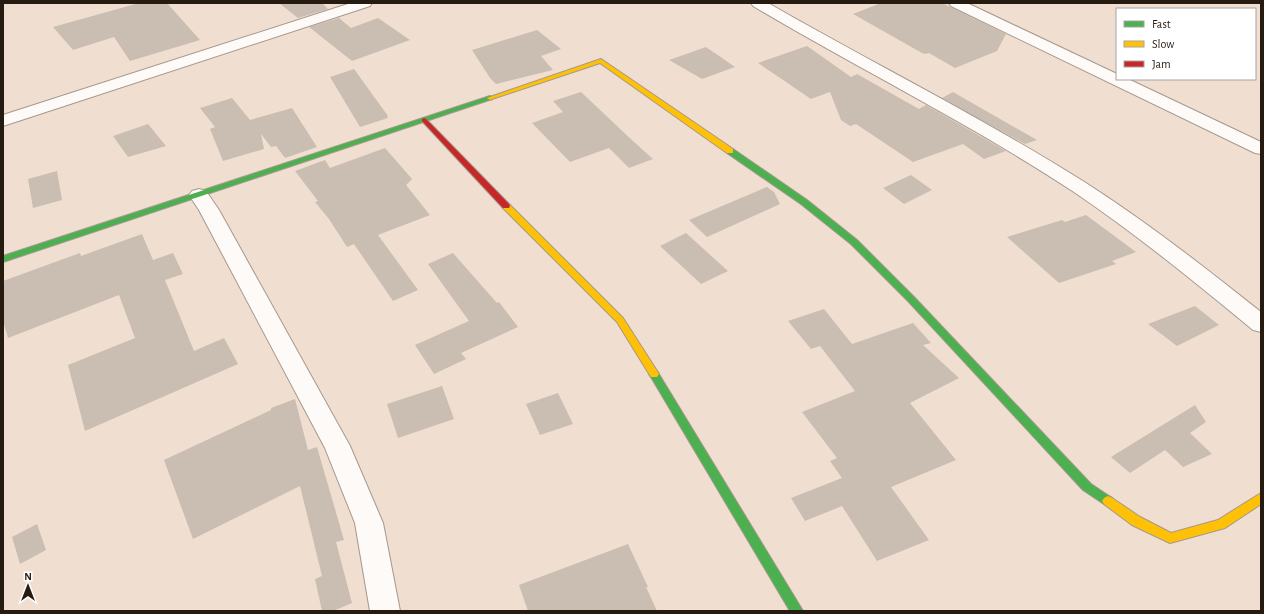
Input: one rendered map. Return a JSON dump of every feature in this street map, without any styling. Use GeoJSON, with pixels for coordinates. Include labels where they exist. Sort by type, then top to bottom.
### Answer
{"type":"FeatureCollection","features":[{"type":"Feature","properties":{"kind":"street"},"geometry":{"type":"LineString","coordinates":[[3,121],[365,3]]}},
{"type":"Feature","properties":{"kind":"street"},"geometry":{"type":"LineString","coordinates":[[758,3],[1002,141],[1080,188],[1172,254],[1261,324]]}},
{"type":"Feature","properties":{"kind":"street"},"geometry":{"type":"LineString","coordinates":[[956,3],[1116,80]]}},
{"type":"Feature","properties":{"kind":"street"},"geometry":{"type":"LineString","coordinates":[[3,259],[601,61],[804,202],[854,242],[911,299],[1087,488],[1136,521],[1170,538],[1221,524],[1261,498]]}},
{"type":"Feature","properties":{"kind":"street"},"geometry":{"type":"LineString","coordinates":[[1117,80],[1261,149]]}},
{"type":"Feature","properties":{"kind":"street"},"geometry":{"type":"LineString","coordinates":[[424,120],[515,215],[620,320],[700,446],[797,611]]}},
{"type":"Feature","properties":{"kind":"street"},"geometry":{"type":"LineString","coordinates":[[199,195],[209,210],[338,446],[369,523],[385,611]]}},
{"type":"Feature","properties":{"kind":"building"},"geometry":{"type":"Polygon","coordinates":[[[139,3],[167,3],[200,40],[130,61],[114,37],[73,50],[53,27],[139,3]]]}},
{"type":"Feature","properties":{"kind":"building"},"geometry":{"type":"Polygon","coordinates":[[[279,3],[322,3],[328,9],[298,18],[279,3]]]}},
{"type":"Feature","properties":{"kind":"building"},"geometry":{"type":"Polygon","coordinates":[[[881,3],[942,3],[1006,34],[997,51],[955,68],[929,53],[922,53],[853,14],[881,3]]]}},
{"type":"Feature","properties":{"kind":"building"},"geometry":{"type":"Polygon","coordinates":[[[339,18],[351,28],[378,18],[410,40],[352,61],[309,27],[339,18]]]}},
{"type":"Feature","properties":{"kind":"building"},"geometry":{"type":"Polygon","coordinates":[[[537,30],[561,49],[541,56],[553,70],[496,84],[490,78],[472,50],[537,30]]]}},
{"type":"Feature","properties":{"kind":"building"},"geometry":{"type":"Polygon","coordinates":[[[807,46],[851,77],[857,74],[919,109],[926,105],[1006,151],[984,159],[963,144],[913,162],[856,124],[850,126],[841,120],[830,92],[811,99],[758,63],[807,46]]]}},
{"type":"Feature","properties":{"kind":"building"},"geometry":{"type":"Polygon","coordinates":[[[706,47],[735,67],[702,79],[669,60],[706,47]]]}},
{"type":"Feature","properties":{"kind":"building"},"geometry":{"type":"Polygon","coordinates":[[[354,69],[388,118],[360,127],[330,77],[354,69]]]}},
{"type":"Feature","properties":{"kind":"building"},"geometry":{"type":"Polygon","coordinates":[[[581,92],[653,159],[629,168],[609,148],[570,162],[532,123],[563,112],[553,101],[581,92]]]}},
{"type":"Feature","properties":{"kind":"building"},"geometry":{"type":"Polygon","coordinates":[[[953,92],[1037,140],[1025,144],[942,98],[953,92]]]}},
{"type":"Feature","properties":{"kind":"building"},"geometry":{"type":"Polygon","coordinates":[[[232,98],[250,120],[292,108],[317,147],[285,158],[276,146],[271,147],[261,134],[264,149],[223,161],[210,129],[215,127],[200,108],[232,98]]]}},
{"type":"Feature","properties":{"kind":"building"},"geometry":{"type":"Polygon","coordinates":[[[148,124],[166,146],[128,157],[113,136],[148,124]]]}},
{"type":"Feature","properties":{"kind":"building"},"geometry":{"type":"Polygon","coordinates":[[[385,148],[412,179],[406,185],[430,215],[378,235],[418,290],[393,301],[354,244],[347,247],[329,219],[315,202],[318,201],[295,171],[325,160],[330,168],[385,148]]]}},
{"type":"Feature","properties":{"kind":"building"},"geometry":{"type":"Polygon","coordinates":[[[57,171],[62,200],[33,208],[28,179],[57,171]]]}},
{"type":"Feature","properties":{"kind":"building"},"geometry":{"type":"Polygon","coordinates":[[[911,175],[932,190],[904,204],[883,188],[911,175]]]}},
{"type":"Feature","properties":{"kind":"building"},"geometry":{"type":"Polygon","coordinates":[[[767,187],[774,192],[780,204],[707,237],[689,220],[767,187]]]}},
{"type":"Feature","properties":{"kind":"building"},"geometry":{"type":"Polygon","coordinates":[[[1086,215],[1136,252],[1112,261],[1116,264],[1059,283],[1007,237],[1062,220],[1065,222],[1086,215]]]}},
{"type":"Feature","properties":{"kind":"building"},"geometry":{"type":"Polygon","coordinates":[[[686,233],[728,271],[701,284],[660,246],[686,233]]]}},
{"type":"Feature","properties":{"kind":"building"},"geometry":{"type":"Polygon","coordinates":[[[142,234],[153,260],[173,253],[183,274],[165,280],[194,351],[224,338],[238,364],[85,431],[68,365],[135,338],[119,295],[8,338],[3,321],[3,281],[80,253],[81,256],[142,234]]]}},
{"type":"Feature","properties":{"kind":"building"},"geometry":{"type":"Polygon","coordinates":[[[453,253],[497,303],[499,302],[518,327],[461,353],[466,359],[434,374],[415,345],[469,321],[428,264],[453,253]]]}},
{"type":"Feature","properties":{"kind":"building"},"geometry":{"type":"Polygon","coordinates":[[[1195,306],[1219,325],[1177,346],[1148,324],[1195,306]]]}},
{"type":"Feature","properties":{"kind":"building"},"geometry":{"type":"Polygon","coordinates":[[[824,309],[852,344],[913,323],[931,343],[923,345],[959,378],[910,403],[956,460],[891,487],[929,540],[877,561],[842,506],[805,521],[791,498],[842,478],[830,461],[837,458],[802,412],[855,391],[820,346],[811,349],[788,321],[824,309]]]}},
{"type":"Feature","properties":{"kind":"building"},"geometry":{"type":"Polygon","coordinates":[[[442,386],[454,419],[398,438],[387,404],[442,386]]]}},
{"type":"Feature","properties":{"kind":"building"},"geometry":{"type":"Polygon","coordinates":[[[558,393],[573,424],[540,435],[526,404],[558,393]]]}},
{"type":"Feature","properties":{"kind":"building"},"geometry":{"type":"Polygon","coordinates":[[[295,399],[308,450],[317,447],[344,540],[336,542],[352,603],[333,611],[322,611],[315,579],[322,576],[300,486],[193,539],[164,460],[271,410],[271,408],[295,399]]]}},
{"type":"Feature","properties":{"kind":"building"},"geometry":{"type":"Polygon","coordinates":[[[1195,405],[1206,422],[1190,433],[1212,454],[1183,467],[1165,450],[1130,473],[1111,457],[1195,405]]]}},
{"type":"Feature","properties":{"kind":"building"},"geometry":{"type":"Polygon","coordinates":[[[37,524],[46,550],[20,564],[12,537],[37,524]]]}},
{"type":"Feature","properties":{"kind":"building"},"geometry":{"type":"Polygon","coordinates":[[[628,544],[648,587],[646,587],[657,611],[528,611],[519,585],[628,544]]]}},
{"type":"Feature","properties":{"kind":"traffic: fast"},"geometry":{"type":"LineString","coordinates":[[3,259],[490,98]]}},
{"type":"Feature","properties":{"kind":"traffic: fast"},"geometry":{"type":"LineString","coordinates":[[730,151],[804,202],[854,242],[911,299],[1087,487],[1108,501]]}},
{"type":"Feature","properties":{"kind":"traffic: fast"},"geometry":{"type":"LineString","coordinates":[[654,374],[797,611]]}},
{"type":"Feature","properties":{"kind":"traffic: slow"},"geometry":{"type":"LineString","coordinates":[[490,98],[601,61],[730,151]]}},
{"type":"Feature","properties":{"kind":"traffic: slow"},"geometry":{"type":"LineString","coordinates":[[506,206],[620,320],[654,374]]}},
{"type":"Feature","properties":{"kind":"traffic: slow"},"geometry":{"type":"LineString","coordinates":[[1108,501],[1136,521],[1170,538],[1221,524],[1261,498]]}},
{"type":"Feature","properties":{"kind":"traffic: jam"},"geometry":{"type":"LineString","coordinates":[[424,120],[506,206]]}}]}
